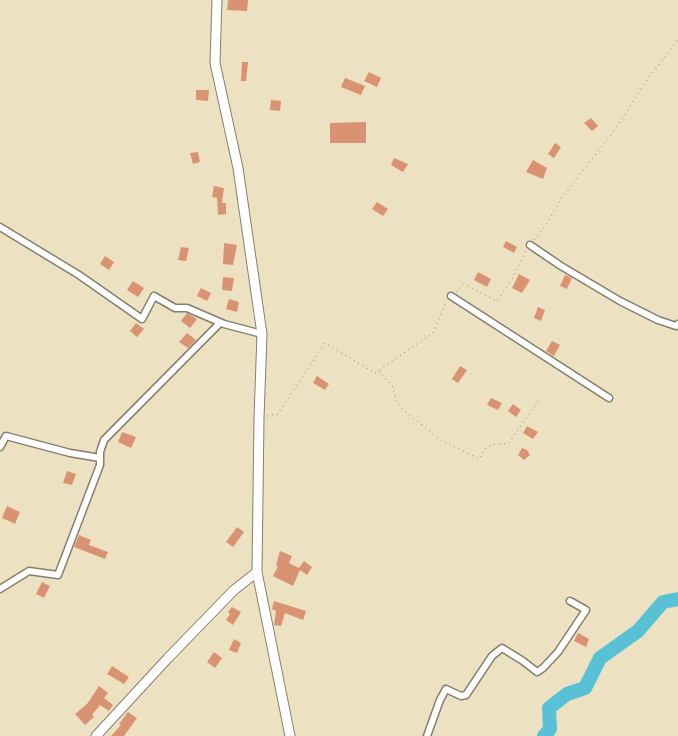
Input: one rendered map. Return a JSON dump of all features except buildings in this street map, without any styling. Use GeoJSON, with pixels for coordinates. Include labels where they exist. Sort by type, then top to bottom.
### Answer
{"type":"FeatureCollection","features":[{"type":"Feature","properties":{"kind":"street"},"geometry":{"type":"LineString","coordinates":[[217,0],[214,63],[238,168],[262,334],[257,572],[290,736]]}},
{"type":"Feature","properties":{"kind":"street"},"geometry":{"type":"LineString","coordinates":[[0,227],[142,319],[154,296],[175,308],[186,308],[220,323],[262,334]]}},
{"type":"Feature","properties":{"kind":"street"},"geometry":{"type":"LineString","coordinates":[[530,245],[620,301],[658,320],[676,326],[678,324]]}},
{"type":"Feature","properties":{"kind":"street"},"geometry":{"type":"LineString","coordinates":[[451,296],[609,398]]}},
{"type":"Feature","properties":{"kind":"street"},"geometry":{"type":"LineString","coordinates":[[0,589],[29,571],[58,575],[100,465],[104,440],[220,323]]}},
{"type":"Feature","properties":{"kind":"street"},"geometry":{"type":"LineString","coordinates":[[0,447],[6,436],[100,458]]}},
{"type":"Feature","properties":{"kind":"street"},"geometry":{"type":"LineString","coordinates":[[96,736],[234,590],[257,572]]}},
{"type":"Feature","properties":{"kind":"street"},"geometry":{"type":"LineString","coordinates":[[427,736],[440,700],[446,690],[461,696],[466,695],[492,656],[502,648],[537,672],[543,668],[558,652],[586,610],[570,602]]}},
{"type":"Feature","properties":{"kind":"path"},"geometry":{"type":"LineString","coordinates":[[259,418],[278,414],[324,343],[375,373],[433,333],[447,300],[464,284],[497,301],[512,279],[530,245],[546,225],[562,197],[614,131],[649,77],[678,40]]}},
{"type":"Feature","properties":{"kind":"path"},"geometry":{"type":"LineString","coordinates":[[378,371],[393,387],[396,401],[402,410],[441,440],[478,459],[486,448],[494,444],[508,444],[540,399]]}},
{"type":"Feature","properties":{"kind":"waterway"},"geometry":{"type":"LineString","coordinates":[[544,736],[550,729],[549,708],[567,694],[585,688],[600,658],[638,631],[663,602],[678,599]]}}]}
